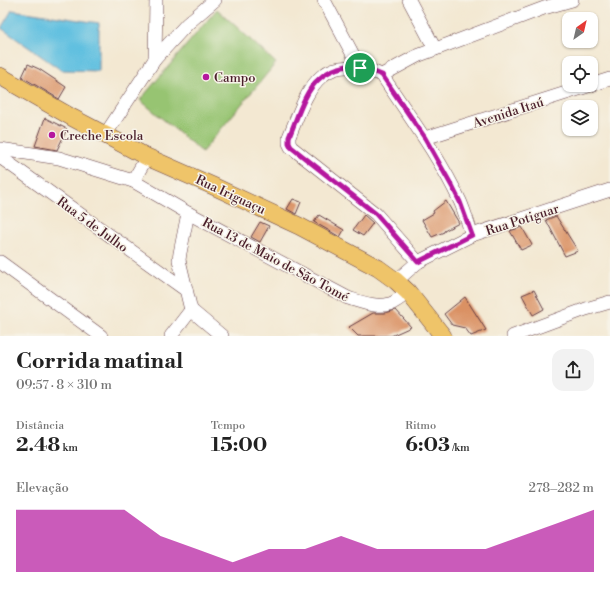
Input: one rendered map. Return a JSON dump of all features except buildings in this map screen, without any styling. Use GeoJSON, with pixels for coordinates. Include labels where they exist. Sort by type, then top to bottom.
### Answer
{"type":"FeatureCollection","features":[{"type":"Feature","properties":{"kind":"main road","name":"Rua Iriguaçu"},"geometry":{"type":"LineString","coordinates":[[0,76],[147,157],[299,226],[378,268],[402,286],[443,336]]}},
{"type":"Feature","properties":{"kind":"street"},"geometry":{"type":"LineString","coordinates":[[155,59],[156,0]]}},
{"type":"Feature","properties":{"kind":"street"},"geometry":{"type":"LineString","coordinates":[[105,135],[155,59],[187,24],[215,0]]}},
{"type":"Feature","properties":{"kind":"street"},"geometry":{"type":"LineString","coordinates":[[324,0],[360,68]]}},
{"type":"Feature","properties":{"kind":"street"},"geometry":{"type":"LineString","coordinates":[[409,0],[423,24],[435,50]]}},
{"type":"Feature","properties":{"kind":"street"},"geometry":{"type":"LineString","coordinates":[[382,75],[417,56],[448,46],[544,8],[572,0]]}},
{"type":"Feature","properties":{"kind":"street"},"geometry":{"type":"LineString","coordinates":[[418,262],[376,214],[296,152],[289,143],[289,137],[303,102],[314,83],[327,73],[347,66],[360,68],[382,75],[425,138],[460,202],[472,235]]}},
{"type":"Feature","properties":{"kind":"street","name":"Avenida Itaú"},"geometry":{"type":"LineString","coordinates":[[425,138],[610,79]]}},
{"type":"Feature","properties":{"kind":"street","name":"Rua 13 de Maio de São Tomé"},"geometry":{"type":"LineString","coordinates":[[0,149],[59,158],[133,180],[188,212],[348,298],[366,304],[380,306],[391,304],[402,286]]}},
{"type":"Feature","properties":{"kind":"street"},"geometry":{"type":"LineString","coordinates":[[133,180],[147,157]]}},
{"type":"Feature","properties":{"kind":"street","name":"Rua 5 de Julho"},"geometry":{"type":"LineString","coordinates":[[0,158],[186,290]]}},
{"type":"Feature","properties":{"kind":"street","name":"Rua Potiguar"},"geometry":{"type":"LineString","coordinates":[[402,286],[418,262],[472,235],[610,190]]}},
{"type":"Feature","properties":{"kind":"street","name":"Rua 13 de Maio de São Tomé"},"geometry":{"type":"LineString","coordinates":[[188,212],[179,260],[191,310]]}},
{"type":"Feature","properties":{"kind":"street"},"geometry":{"type":"LineString","coordinates":[[0,262],[101,336]]}},
{"type":"Feature","properties":{"kind":"street"},"geometry":{"type":"LineString","coordinates":[[513,336],[586,309],[610,302]]}},
{"type":"Feature","properties":{"kind":"street"},"geometry":{"type":"LineString","coordinates":[[172,336],[191,310],[222,336]]}},
{"type":"Feature","properties":{"kind":"green space"},"geometry":{"type":"Polygon","coordinates":[[[217,9],[276,63],[202,152],[140,100],[217,9]]]}},
{"type":"Feature","properties":{"kind":"water"},"geometry":{"type":"Polygon","coordinates":[[[12,10],[99,23],[99,71],[61,70],[1,28],[12,10]]]}},
{"type":"Feature","properties":{"kind":"place","name":"Campo"},"geometry":{"type":"Point","coordinates":[206,77]}},
{"type":"Feature","properties":{"kind":"place","name":"Creche Escola"},"geometry":{"type":"Point","coordinates":[52,135]}},
{"type":"Feature","properties":{"kind":"route"},"geometry":{"type":"LineString","coordinates":[[347,66],[360,68],[382,75],[425,138],[460,202],[472,235],[418,262],[376,214],[296,152],[289,143],[289,137],[303,102],[314,83],[327,73],[339,68],[347,66]]}}]}
